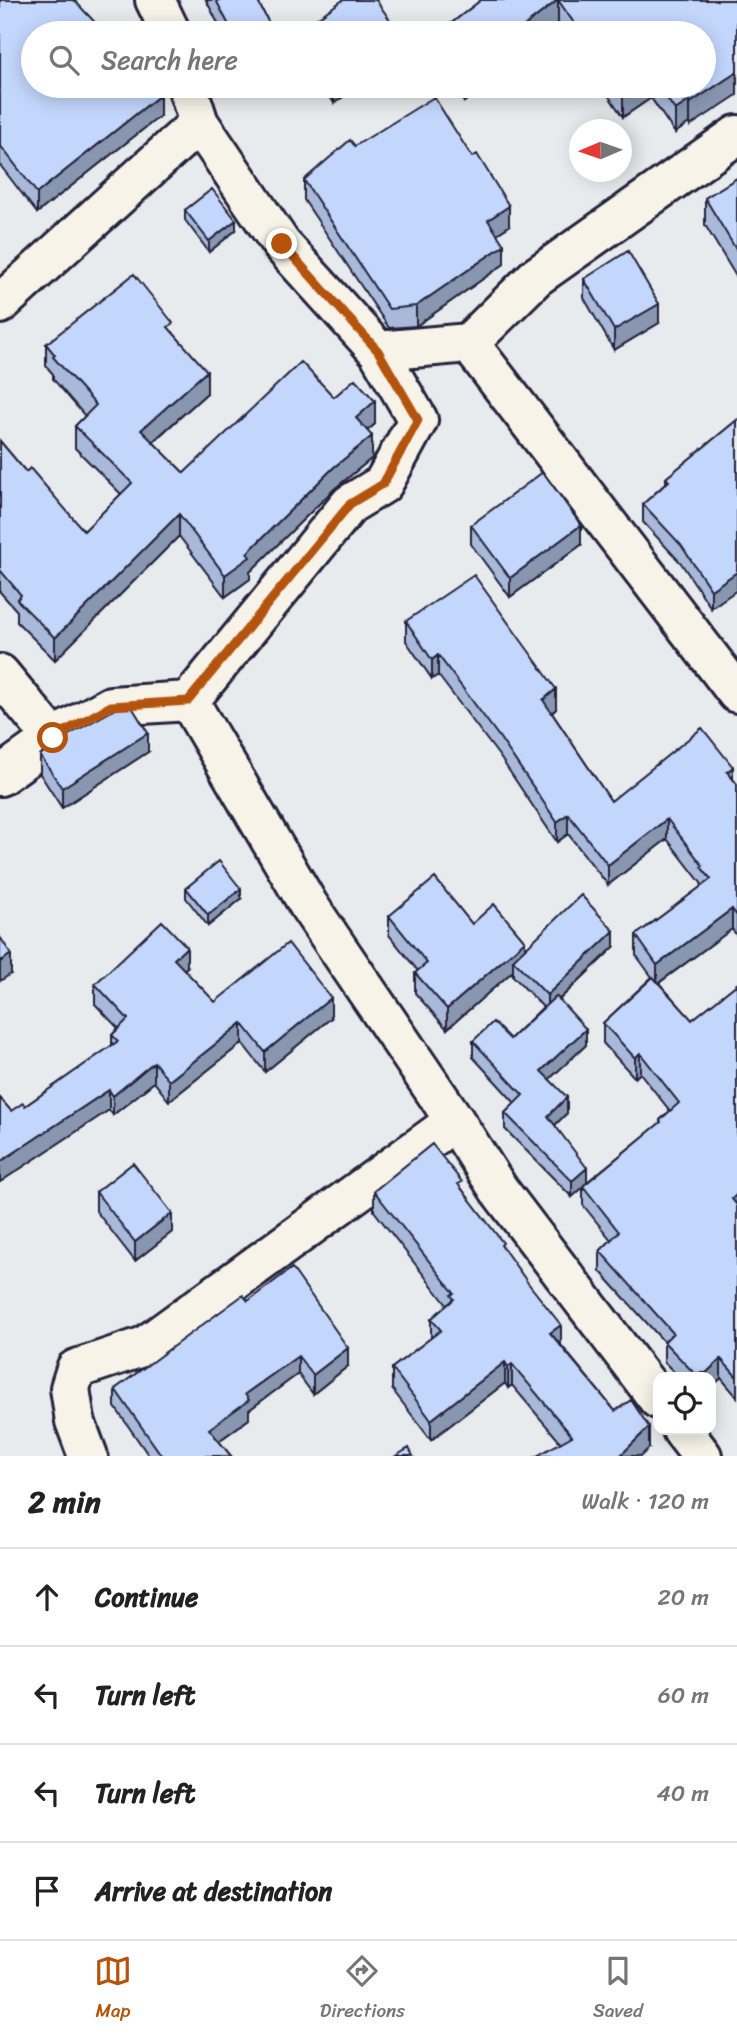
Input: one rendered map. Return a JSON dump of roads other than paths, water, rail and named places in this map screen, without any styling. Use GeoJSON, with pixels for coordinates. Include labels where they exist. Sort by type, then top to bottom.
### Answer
{"type":"FeatureCollection","features":[{"type":"Feature","properties":{"kind":"street"},"geometry":{"type":"LineString","coordinates":[[155,0],[165,21]]}},
{"type":"Feature","properties":{"kind":"street"},"geometry":{"type":"LineString","coordinates":[[0,776],[53,738],[111,706],[188,701],[350,504],[383,484],[418,420],[378,351],[282,244],[199,123],[191,98]]}},
{"type":"Feature","properties":{"kind":"street"},"geometry":{"type":"LineString","coordinates":[[0,304],[199,123]]}},
{"type":"Feature","properties":{"kind":"street"},"geometry":{"type":"LineString","coordinates":[[378,351],[469,344],[536,277],[737,135]]}},
{"type":"Feature","properties":{"kind":"street"},"geometry":{"type":"LineString","coordinates":[[469,344],[737,693]]}},
{"type":"Feature","properties":{"kind":"street"},"geometry":{"type":"LineString","coordinates":[[0,674],[53,738]]}},
{"type":"Feature","properties":{"kind":"street"},"geometry":{"type":"LineString","coordinates":[[188,701],[309,906],[455,1121],[499,1191],[653,1392]]}},
{"type":"Feature","properties":{"kind":"street"},"geometry":{"type":"LineString","coordinates":[[88,1456],[75,1421],[70,1388],[76,1369],[145,1346],[455,1121]]}},
{"type":"Feature","properties":{"kind":"street"},"geometry":{"type":"LineString","coordinates":[[686,1435],[702,1456]]}}]}
